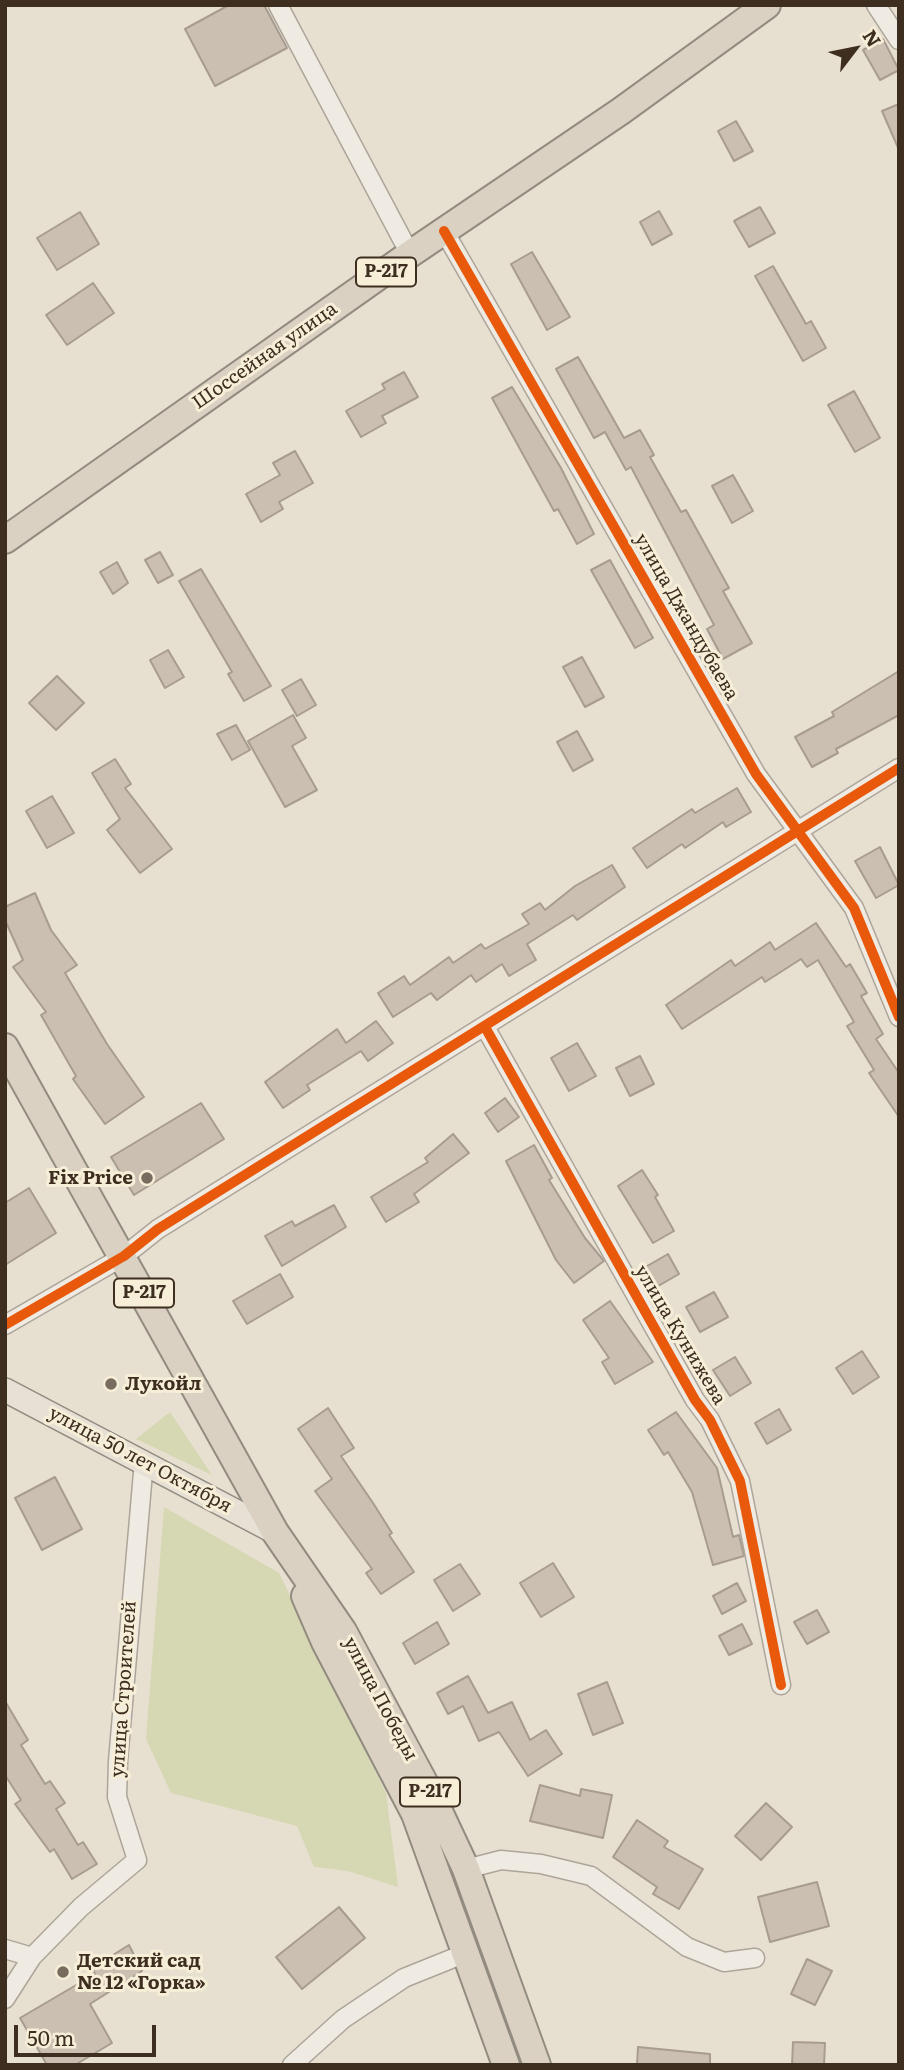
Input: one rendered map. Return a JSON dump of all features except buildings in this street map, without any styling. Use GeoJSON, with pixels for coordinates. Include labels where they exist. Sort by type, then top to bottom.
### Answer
{"type":"FeatureCollection","features":[{"type":"Feature","properties":{"kind":"highway","name":"Шоссейная улица"},"geometry":{"type":"LineString","coordinates":[[5,540],[410,254],[621,111],[767,5]]}},
{"type":"Feature","properties":{"kind":"highway","name":"улица Победы"},"geometry":{"type":"LineString","coordinates":[[5,1046],[278,1536],[325,1642],[415,1815],[506,2065]]}},
{"type":"Feature","properties":{"kind":"highway","name":"улица Победы"},"geometry":{"type":"LineString","coordinates":[[278,1536],[343,1631],[435,1803],[466,1868],[537,2065]]}},
{"type":"Feature","properties":{"kind":"main road","name":"улица 50 лет Октября"},"geometry":{"type":"LineString","coordinates":[[5,1390],[144,1461],[278,1536]]}},
{"type":"Feature","properties":{"kind":"street"},"geometry":{"type":"LineString","coordinates":[[278,5],[410,254]]}},
{"type":"Feature","properties":{"kind":"street"},"geometry":{"type":"LineString","coordinates":[[876,5],[899,40]]}},
{"type":"Feature","properties":{"kind":"street","name":"улица Джандубаева"},"geometry":{"type":"LineString","coordinates":[[444,231],[756,774],[854,908],[899,1017]]}},
{"type":"Feature","properties":{"kind":"street"},"geometry":{"type":"LineString","coordinates":[[5,1325],[124,1256],[163,1225],[899,768]]}},
{"type":"Feature","properties":{"kind":"street","name":"улица Кунижева"},"geometry":{"type":"LineString","coordinates":[[485,1027],[695,1400],[710,1420],[740,1481],[781,1685]]}},
{"type":"Feature","properties":{"kind":"street","name":"улица Строителей"},"geometry":{"type":"LineString","coordinates":[[5,1999],[32,1957],[80,1907],[137,1860],[117,1797],[135,1541],[144,1461]]}},
{"type":"Feature","properties":{"kind":"street"},"geometry":{"type":"LineString","coordinates":[[466,1868],[501,1860],[541,1864],[591,1876],[687,1947],[724,1962],[755,1958]]}},
{"type":"Feature","properties":{"kind":"street"},"geometry":{"type":"LineString","coordinates":[[5,1949],[32,1957]]}},
{"type":"Feature","properties":{"kind":"street"},"geometry":{"type":"LineString","coordinates":[[292,2065],[344,2019],[404,1978],[466,1953]]}},
{"type":"Feature","properties":{"kind":"green space"},"geometry":{"type":"Polygon","coordinates":[[[170,1412],[212,1475],[136,1439],[170,1412]]]}},
{"type":"Feature","properties":{"kind":"green space"},"geometry":{"type":"Polygon","coordinates":[[[164,1507],[279,1573],[386,1793],[398,1887],[348,1871],[314,1867],[297,1826],[171,1793],[146,1739],[164,1507]]]}},
{"type":"Feature","properties":{"kind":"cycle path"},"geometry":{"type":"LineString","coordinates":[[444,231],[756,774],[854,908],[899,1017]]}},
{"type":"Feature","properties":{"kind":"cycle path"},"geometry":{"type":"LineString","coordinates":[[5,1325],[124,1256],[158,1229],[899,768]]}},
{"type":"Feature","properties":{"kind":"cycle path"},"geometry":{"type":"LineString","coordinates":[[485,1027],[695,1400],[710,1420],[740,1481],[781,1685]]}},
{"type":"Feature","properties":{"kind":"place","name":"Fix Price"},"geometry":{"type":"Point","coordinates":[147,1178]}},
{"type":"Feature","properties":{"kind":"place","name":"Лукойл"},"geometry":{"type":"Point","coordinates":[111,1384]}},
{"type":"Feature","properties":{"kind":"place","name":"Детский сад № 12 «Горка»"},"geometry":{"type":"Point","coordinates":[63,1972]}}]}
